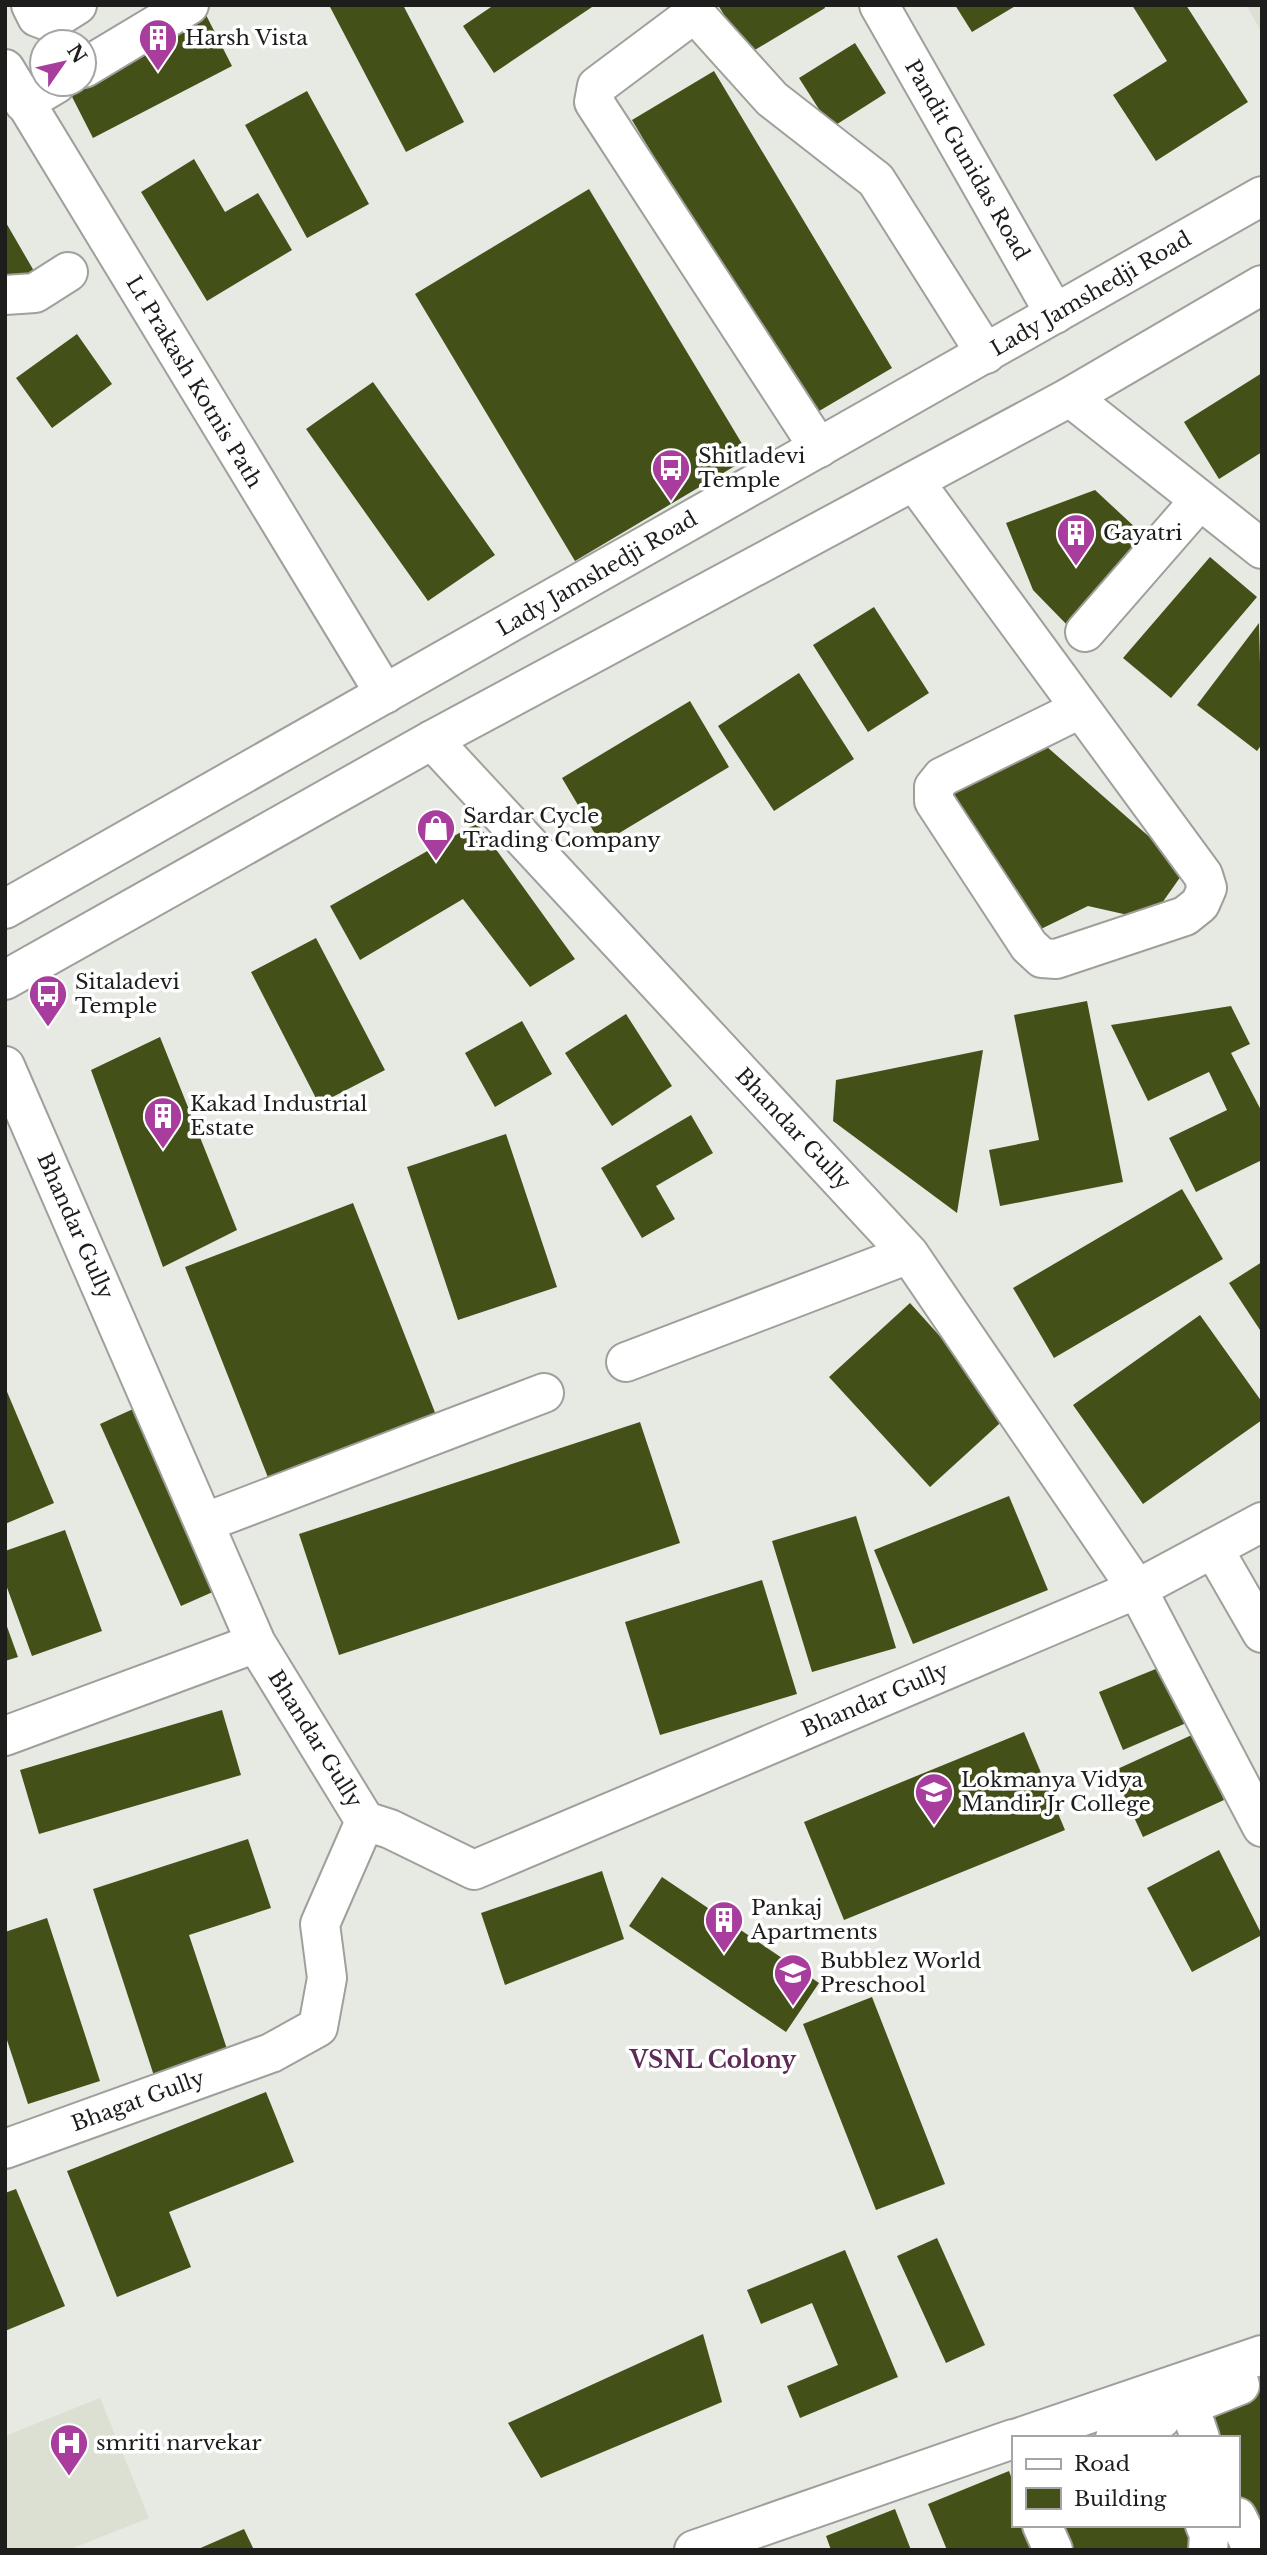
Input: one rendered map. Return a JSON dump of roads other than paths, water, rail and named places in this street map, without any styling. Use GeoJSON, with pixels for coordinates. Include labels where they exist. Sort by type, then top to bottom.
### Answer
{"type":"FeatureCollection","features":[{"type":"Feature","properties":{"kind":"street"},"geometry":{"type":"LineString","coordinates":[[31,5],[37,17],[50,23],[76,5]]}},
{"type":"Feature","properties":{"kind":"street"},"geometry":{"type":"LineString","coordinates":[[98,60],[189,5]]}},
{"type":"Feature","properties":{"kind":"street","name":"Pandit Gunidas Road"},"geometry":{"type":"LineString","coordinates":[[879,5],[1055,314]]}},
{"type":"Feature","properties":{"kind":"street"},"geometry":{"type":"LineString","coordinates":[[819,448],[594,102],[597,86],[688,18],[699,18],[772,99],[876,180],[986,354]]}},
{"type":"Feature","properties":{"kind":"street","name":"Lt Prakash Kotnis Path"},"geometry":{"type":"LineString","coordinates":[[5,69],[384,694]]}},
{"type":"Feature","properties":{"kind":"street"},"geometry":{"type":"LineString","coordinates":[[24,103],[32,98]]}},
{"type":"Feature","properties":{"kind":"street","name":"Lady Jamshedji Road"},"geometry":{"type":"LineString","coordinates":[[5,909],[1262,196]]}},
{"type":"Feature","properties":{"kind":"street"},"geometry":{"type":"LineString","coordinates":[[5,295],[35,293],[68,272]]}},
{"type":"Feature","properties":{"kind":"street"},"geometry":{"type":"LineString","coordinates":[[5,980],[432,740],[1070,397],[1262,285]]}},
{"type":"Feature","properties":{"kind":"street"},"geometry":{"type":"LineString","coordinates":[[1070,397],[1262,549]]}},
{"type":"Feature","properties":{"kind":"street"},"geometry":{"type":"LineString","coordinates":[[915,481],[1203,875],[1207,888],[1200,904],[1185,916],[1056,959],[1042,958],[1029,946],[934,801],[934,788],[942,777],[1080,709]]}},
{"type":"Feature","properties":{"kind":"street"},"geometry":{"type":"LineString","coordinates":[[1084,632],[1200,500]]}},
{"type":"Feature","properties":{"kind":"street","name":"Bhandar Gully"},"geometry":{"type":"LineString","coordinates":[[5,1066],[206,1522],[256,1643],[365,1821],[390,1829],[474,1870],[1138,1589],[909,1254],[432,740]]}},
{"type":"Feature","properties":{"kind":"street"},"geometry":{"type":"LineString","coordinates":[[626,1362],[909,1254]]}},
{"type":"Feature","properties":{"kind":"street"},"geometry":{"type":"LineString","coordinates":[[206,1522],[544,1393]]}},
{"type":"Feature","properties":{"kind":"street"},"geometry":{"type":"LineString","coordinates":[[1262,1522],[1138,1589],[1262,1827]]}},
{"type":"Feature","properties":{"kind":"street"},"geometry":{"type":"LineString","coordinates":[[1213,1548],[1258,1618]]}},
{"type":"Feature","properties":{"kind":"street"},"geometry":{"type":"LineString","coordinates":[[5,1736],[256,1643]]}},
{"type":"Feature","properties":{"kind":"street","name":"Bhagat Gully"},"geometry":{"type":"LineString","coordinates":[[5,2149],[271,2053],[318,2028],[327,1978],[320,1924],[365,1821]]}},
{"type":"Feature","properties":{"kind":"street"},"geometry":{"type":"LineString","coordinates":[[1119,2436],[1160,2417],[1262,2355]]}},
{"type":"Feature","properties":{"kind":"street"},"geometry":{"type":"LineString","coordinates":[[1199,2436],[1191,2411],[1197,2402],[1262,2377]]}},
{"type":"Feature","properties":{"kind":"street"},"geometry":{"type":"LineString","coordinates":[[1053,2436],[1160,2417]]}},
{"type":"Feature","properties":{"kind":"street"},"geometry":{"type":"LineString","coordinates":[[694,2550],[1012,2443]]}},
{"type":"Feature","properties":{"kind":"street"},"geometry":{"type":"LineString","coordinates":[[1239,2521],[1253,2550]]}},
{"type":"Feature","properties":{"kind":"street"},"geometry":{"type":"LineString","coordinates":[[1043,2527],[1053,2550]]}},
{"type":"Feature","properties":{"kind":"street"},"geometry":{"type":"LineString","coordinates":[[1206,2527],[1209,2534],[1208,2550]]}},
{"type":"Feature","properties":{"kind":"place","name":"Harsh Vista"},"geometry":{"type":"Point","coordinates":[158,72]}},
{"type":"Feature","properties":{"kind":"place","name":"Shitladevi Temple"},"geometry":{"type":"Point","coordinates":[671,502]}},
{"type":"Feature","properties":{"kind":"place","name":"Gayatri"},"geometry":{"type":"Point","coordinates":[1076,567]}},
{"type":"Feature","properties":{"kind":"place","name":"Sardar Cycle Trading Company"},"geometry":{"type":"Point","coordinates":[436,862]}},
{"type":"Feature","properties":{"kind":"place","name":"Sitaladevi Temple"},"geometry":{"type":"Point","coordinates":[48,1028]}},
{"type":"Feature","properties":{"kind":"place","name":"Kakad Industrial Estate"},"geometry":{"type":"Point","coordinates":[163,1150]}},
{"type":"Feature","properties":{"kind":"place","name":"Lokmanya Vidya Mandir Jr College"},"geometry":{"type":"Point","coordinates":[934,1826]}},
{"type":"Feature","properties":{"kind":"place","name":"Pankaj Apartments"},"geometry":{"type":"Point","coordinates":[724,1954]}},
{"type":"Feature","properties":{"kind":"place","name":"Bubblez World Preschool"},"geometry":{"type":"Point","coordinates":[793,2007]}},
{"type":"Feature","properties":{"kind":"place","name":"smriti narvekar"},"geometry":{"type":"Point","coordinates":[69,2477]}},
{"type":"Feature","properties":{"kind":"district","name":"VSNL Colony"},"geometry":{"type":"Point","coordinates":[713,2060]}}]}
